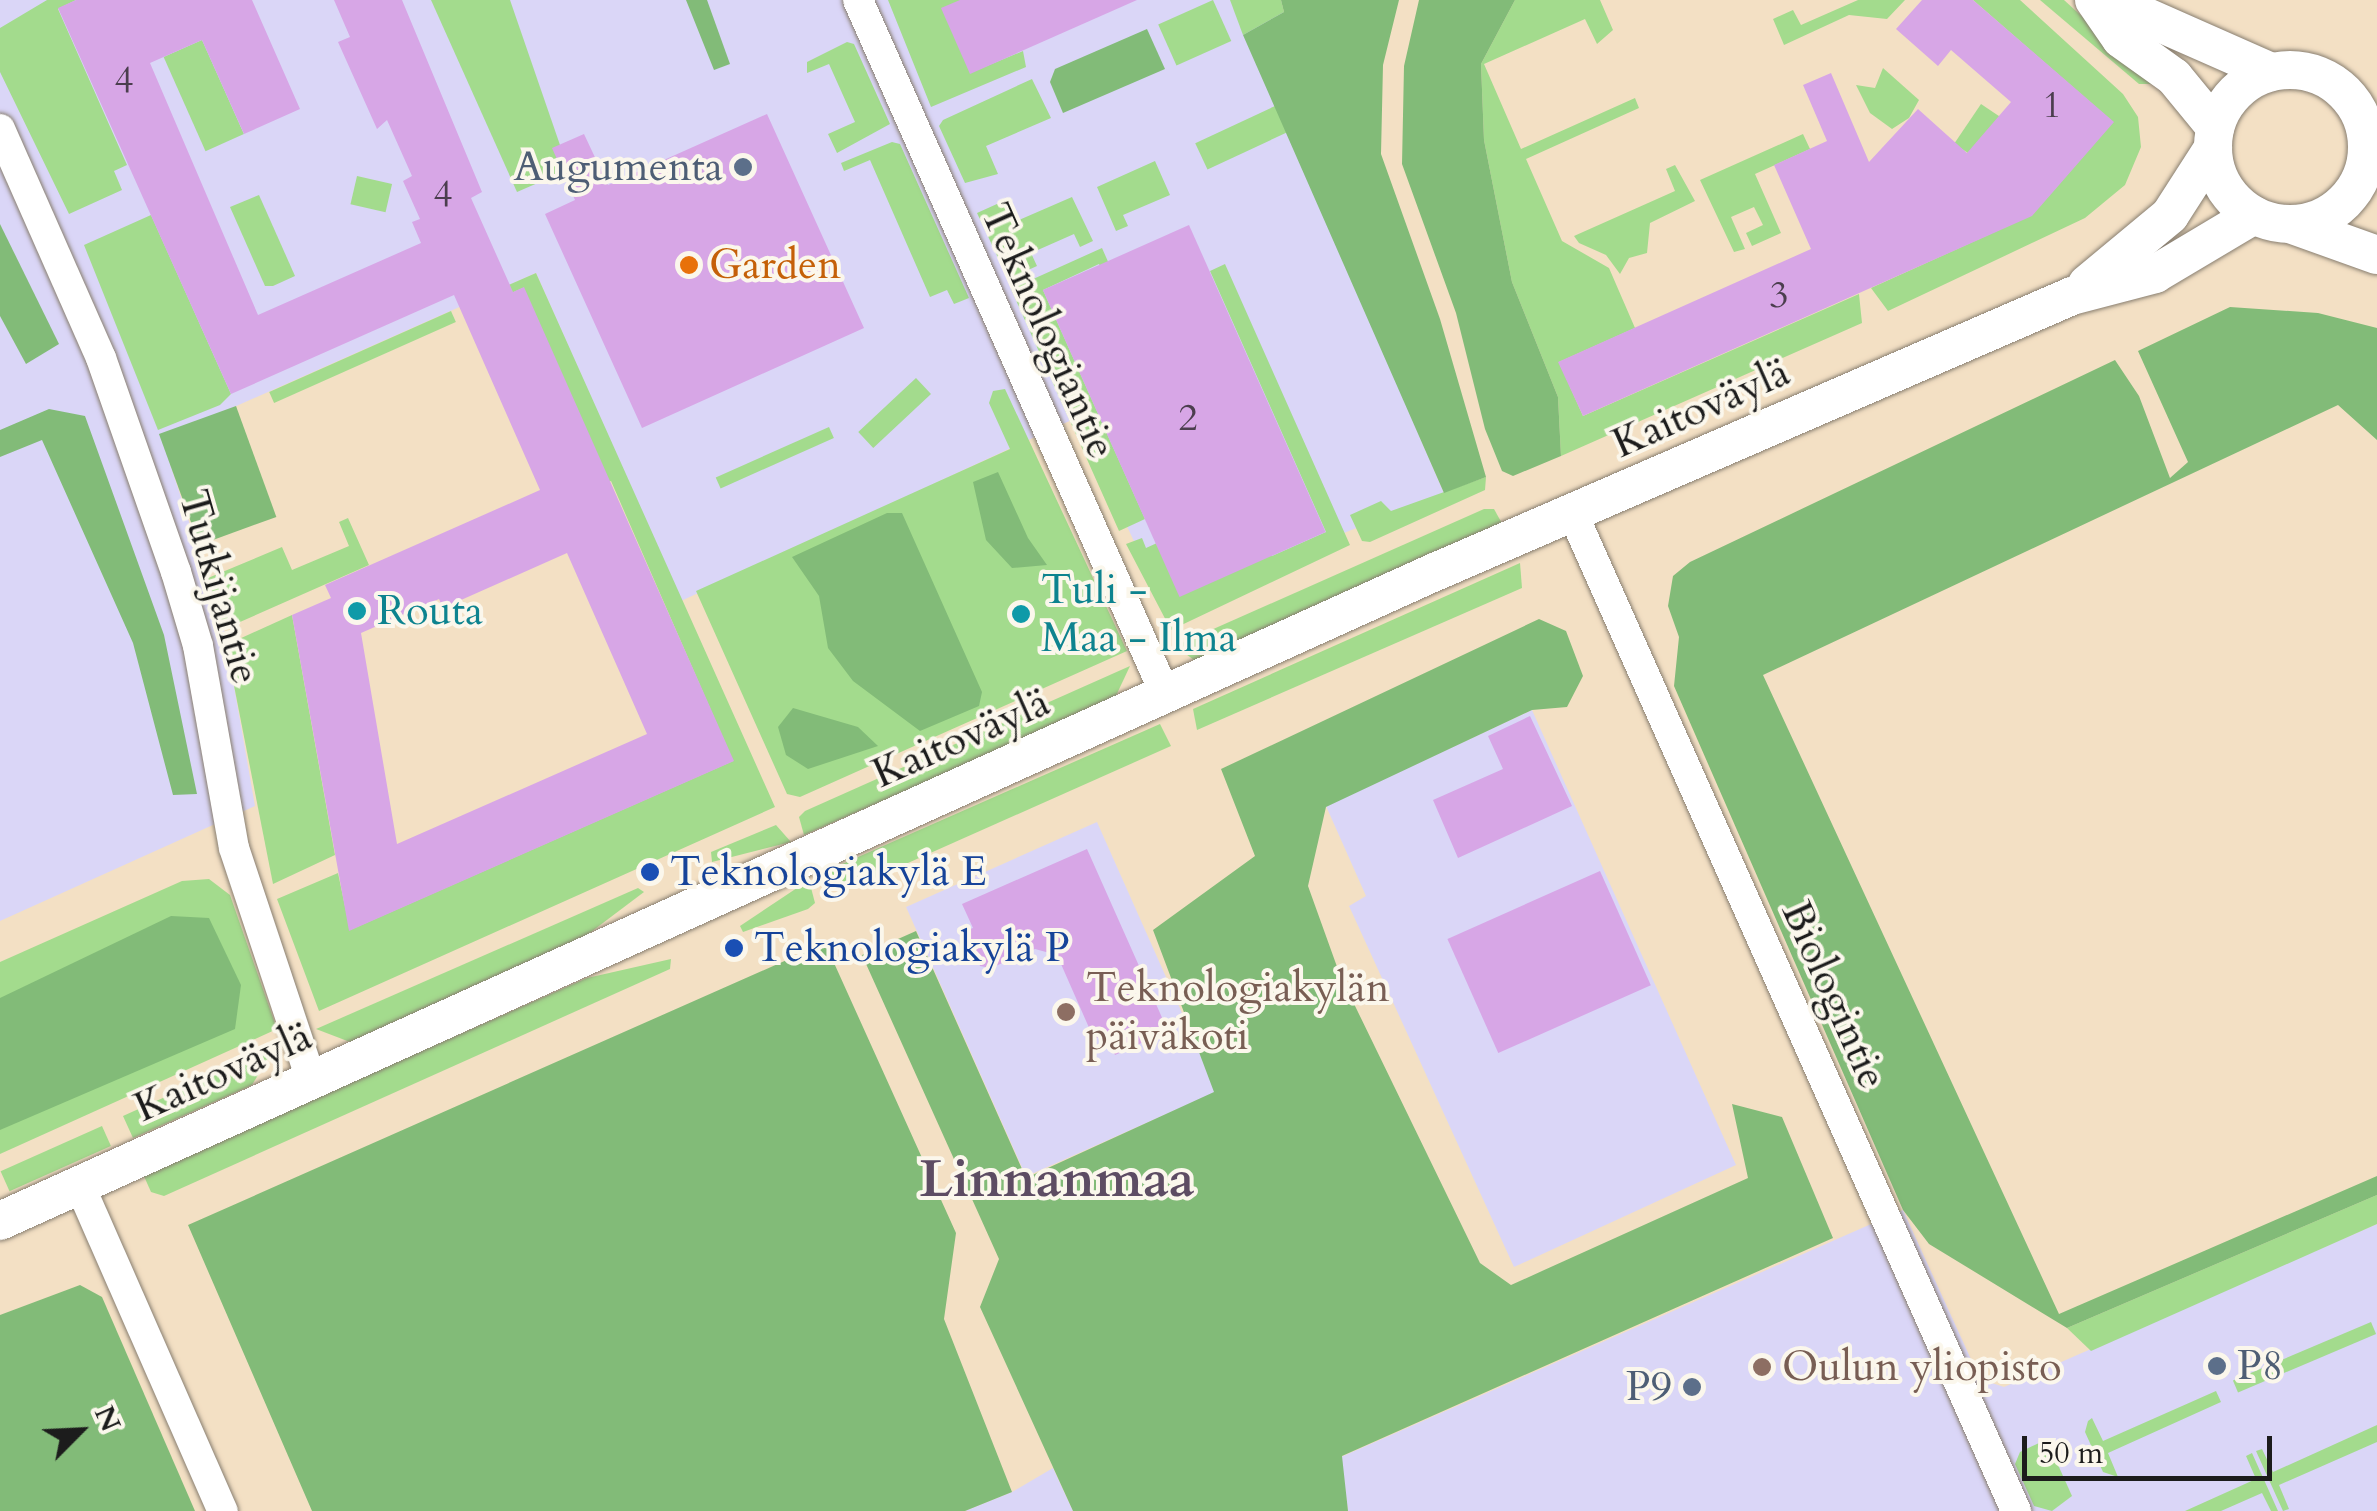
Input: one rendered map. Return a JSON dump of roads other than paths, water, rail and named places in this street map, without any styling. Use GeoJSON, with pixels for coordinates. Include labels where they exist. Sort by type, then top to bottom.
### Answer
{"type":"FeatureCollection","features":[{"type":"Feature","properties":{"kind":"street","name":"Teknologiantie"},"geometry":{"type":"LineString","coordinates":[[858,0],[1166,696]]}},
{"type":"Feature","properties":{"kind":"street"},"geometry":{"type":"LineString","coordinates":[[2094,0],[2121,39],[2174,77],[2214,138],[2224,187],[2254,215],[2377,255]]}},
{"type":"Feature","properties":{"kind":"street"},"geometry":{"type":"LineString","coordinates":[[2108,0],[2271,72],[2311,72],[2345,92],[2365,126],[2371,177],[2322,218],[2293,225]]}},
{"type":"Feature","properties":{"kind":"street"},"geometry":{"type":"LineString","coordinates":[[2214,138],[2236,92],[2271,72]]}},
{"type":"Feature","properties":{"kind":"street","name":"Tutkijantie"},"geometry":{"type":"LineString","coordinates":[[0,130],[100,358],[176,572],[198,646],[234,848],[312,1082]]}},
{"type":"Feature","properties":{"kind":"street","name":"Kaitoväylä"},"geometry":{"type":"LineString","coordinates":[[2072,296],[2170,215],[2214,138]]}},
{"type":"Feature","properties":{"kind":"street","name":"Kaitoväylä"},"geometry":{"type":"LineString","coordinates":[[0,1220],[1573,514],[2072,296],[2155,274],[2254,215]]}},
{"type":"Feature","properties":{"kind":"street","name":"Biologintie"},"geometry":{"type":"LineString","coordinates":[[1573,514],[2016,1511]]}},
{"type":"Feature","properties":{"kind":"street"},"geometry":{"type":"LineString","coordinates":[[80,1186],[224,1511]]}},
{"type":"Feature","properties":{"kind":"place","name":"Augumenta"},"geometry":{"type":"Point","coordinates":[743,167]}},
{"type":"Feature","properties":{"kind":"place","name":"Garden"},"geometry":{"type":"Point","coordinates":[689,265]}},
{"type":"Feature","properties":{"kind":"place","name":"Routa"},"geometry":{"type":"Point","coordinates":[357,611]}},
{"type":"Feature","properties":{"kind":"place","name":"Tuli - Maa - Ilma"},"geometry":{"type":"Point","coordinates":[1021,614]}},
{"type":"Feature","properties":{"kind":"place","name":"Teknologiakylä E"},"geometry":{"type":"Point","coordinates":[650,872]}},
{"type":"Feature","properties":{"kind":"place","name":"Teknologiakylä P"},"geometry":{"type":"Point","coordinates":[734,948]}},
{"type":"Feature","properties":{"kind":"place","name":"Teknologiakylän päiväkoti"},"geometry":{"type":"Point","coordinates":[1066,1012]}},
{"type":"Feature","properties":{"kind":"place","name":"P8"},"geometry":{"type":"Point","coordinates":[2217,1366]}},
{"type":"Feature","properties":{"kind":"place","name":"Oulun yliopisto"},"geometry":{"type":"Point","coordinates":[1762,1367]}},
{"type":"Feature","properties":{"kind":"place","name":"P9"},"geometry":{"type":"Point","coordinates":[1692,1387]}},
{"type":"Feature","properties":{"kind":"district","name":"Linnanmaa"},"geometry":{"type":"Point","coordinates":[1057,1181]}}]}
